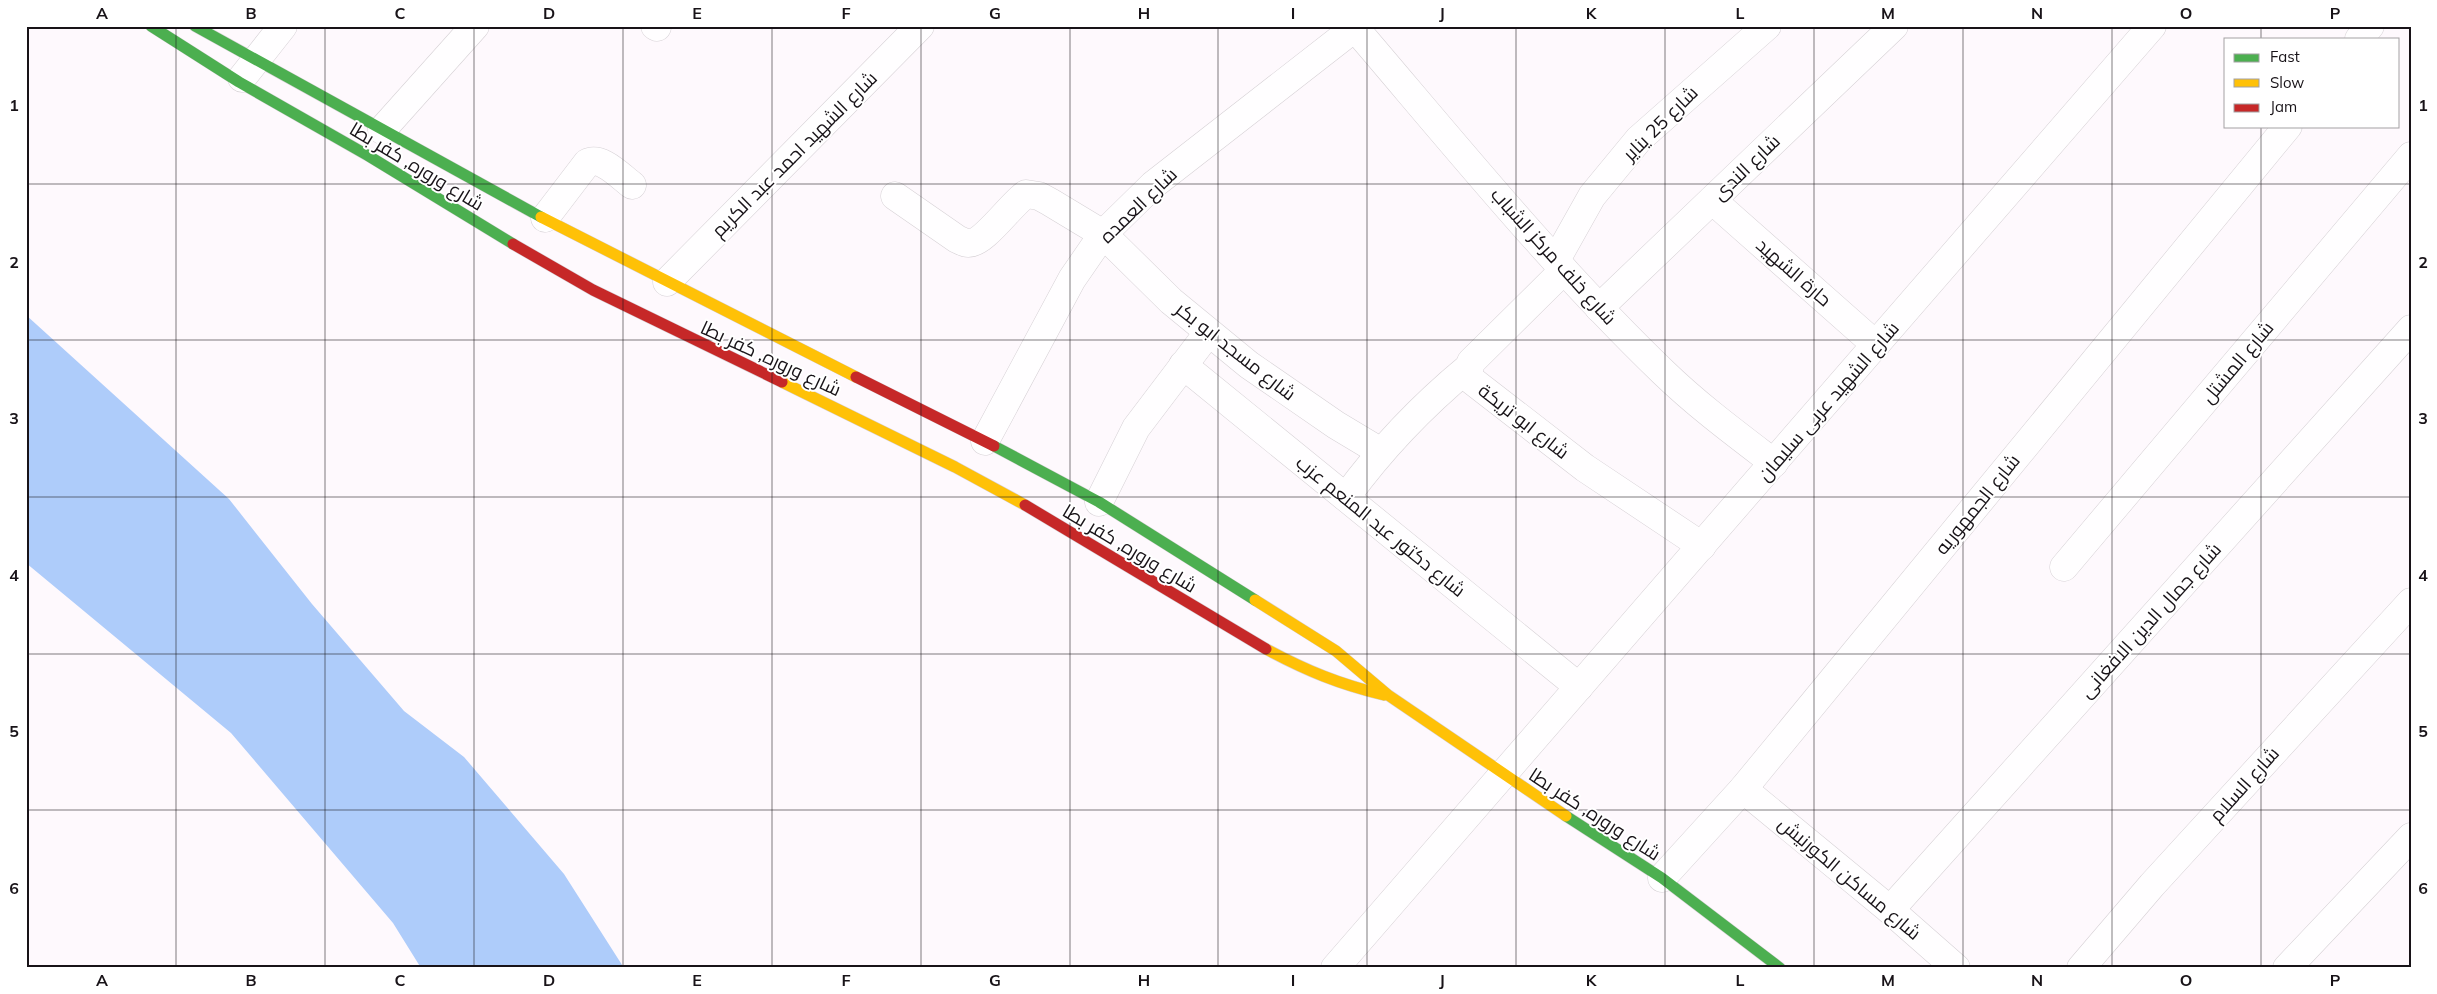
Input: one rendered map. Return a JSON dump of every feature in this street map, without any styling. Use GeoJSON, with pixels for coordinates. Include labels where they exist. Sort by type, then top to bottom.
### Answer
{"type":"FeatureCollection","features":[{"type":"Feature","properties":{"kind":"street","name":"شارع وروره, كفر بطا"},"geometry":{"type":"LineString","coordinates":[[151,26],[247,72],[382,130],[667,282],[985,441],[1099,502],[1336,651],[1388,695],[1503,775],[1662,878],[1780,968]]}},
{"type":"Feature","properties":{"kind":"street","name":"شارع وروره, كفر بطا"},"geometry":{"type":"LineString","coordinates":[[194,26],[247,72],[593,290],[956,467],[1021,503],[1235,632],[1305,670],[1340,684],[1388,695]]}},
{"type":"Feature","properties":{"kind":"street"},"geometry":{"type":"LineString","coordinates":[[247,72],[283,26]]}},
{"type":"Feature","properties":{"kind":"street"},"geometry":{"type":"LineString","coordinates":[[382,130],[475,26]]}},
{"type":"Feature","properties":{"kind":"street","name":"شارع الشهيد احمد عبد الكريم"},"geometry":{"type":"LineString","coordinates":[[667,282],[920,26]]}},
{"type":"Feature","properties":{"kind":"street","name":"شارع 25 يناير"},"geometry":{"type":"LineString","coordinates":[[1560,265],[1592,196],[1639,139],[1767,26]]}},
{"type":"Feature","properties":{"kind":"street","name":"شارع الندى"},"geometry":{"type":"LineString","coordinates":[[1599,308],[1894,26]]}},
{"type":"Feature","properties":{"kind":"street","name":"شارع الشهيد عربى سليمان"},"geometry":{"type":"LineString","coordinates":[[1335,968],[2152,26]]}},
{"type":"Feature","properties":{"kind":"street"},"geometry":{"type":"LineString","coordinates":[[2360,38],[2370,26]]}},
{"type":"Feature","properties":{"kind":"street","name":"شارع خلف مركز الشباب"},"geometry":{"type":"LineString","coordinates":[[1356,27],[1599,308],[1664,373],[1717,419],[1774,463]]}},
{"type":"Feature","properties":{"kind":"street","name":"شارع العمده"},"geometry":{"type":"LineString","coordinates":[[985,441],[1072,279],[1103,234],[1153,185],[1356,27]]}},
{"type":"Feature","properties":{"kind":"street","name":"شارع الجمهوريه"},"geometry":{"type":"LineString","coordinates":[[1662,878],[1743,789],[2286,128]]}},
{"type":"Feature","properties":{"kind":"street","name":"شارع المشتل"},"geometry":{"type":"LineString","coordinates":[[2064,567],[2411,156]]}},
{"type":"Feature","properties":{"kind":"street"},"geometry":{"type":"LineString","coordinates":[[545,218],[587,163],[591,161],[601,162],[632,185]]}},
{"type":"Feature","properties":{"kind":"street","name":"شارع مسجد ابو بكر"},"geometry":{"type":"LineString","coordinates":[[895,196],[957,239],[968,243],[978,241],[1017,200],[1026,194],[1039,196],[1103,234],[1164,294],[1208,332],[1292,396],[1381,452]]}},
{"type":"Feature","properties":{"kind":"street","name":"حارة الشهيد"},"geometry":{"type":"LineString","coordinates":[[1712,200],[1876,344]]}},
{"type":"Feature","properties":{"kind":"street","name":"شارع ابو تريكة"},"geometry":{"type":"LineString","coordinates":[[1560,265],[1471,362],[1468,368],[1470,379],[1529,426],[1629,498],[1702,546]]}},
{"type":"Feature","properties":{"kind":"street","name":"شارع جمال الدين الافغانى"},"geometry":{"type":"LineString","coordinates":[[1890,910],[2411,329]]}},
{"type":"Feature","properties":{"kind":"street"},"geometry":{"type":"LineString","coordinates":[[1099,502],[1136,428],[1208,332]]}},
{"type":"Feature","properties":{"kind":"street","name":"شارع دكتور عبد المنعم عزب"},"geometry":{"type":"LineString","coordinates":[[1183,364],[1579,688]]}},
{"type":"Feature","properties":{"kind":"street"},"geometry":{"type":"LineString","coordinates":[[1346,498],[1381,452],[1437,394],[1468,368]]}},
{"type":"Feature","properties":{"kind":"street","name":"شارع السلام"},"geometry":{"type":"LineString","coordinates":[[2081,968],[2152,884],[2411,602]]}},
{"type":"Feature","properties":{"kind":"street","name":"شارع مساكن الكورنيش"},"geometry":{"type":"LineString","coordinates":[[1743,789],[1890,910],[1956,968]]}},
{"type":"Feature","properties":{"kind":"street"},"geometry":{"type":"LineString","coordinates":[[2287,968],[2411,837]]}},
{"type":"Feature","properties":{"kind":"water"},"geometry":{"type":"Polygon","coordinates":[[[26,315],[229,499],[312,604],[404,711],[464,757],[564,874],[624,968],[421,968],[393,923],[231,733],[26,563],[26,315]]]}},
{"type":"Feature","properties":{"kind":"traffic: fast"},"geometry":{"type":"LineString","coordinates":[[151,26],[239,82],[367,155],[513,244]]}},
{"type":"Feature","properties":{"kind":"traffic: fast"},"geometry":{"type":"LineString","coordinates":[[195,26],[541,217]]}},
{"type":"Feature","properties":{"kind":"traffic: fast"},"geometry":{"type":"LineString","coordinates":[[994,446],[1099,502],[1255,600]]}},
{"type":"Feature","properties":{"kind":"traffic: fast"},"geometry":{"type":"LineString","coordinates":[[1566,816],[1662,878],[1780,968]]}},
{"type":"Feature","properties":{"kind":"traffic: slow"},"geometry":{"type":"LineString","coordinates":[[541,217],[856,377]]}},
{"type":"Feature","properties":{"kind":"traffic: slow"},"geometry":{"type":"LineString","coordinates":[[782,382],[955,467],[1025,505]]}},
{"type":"Feature","properties":{"kind":"traffic: slow"},"geometry":{"type":"LineString","coordinates":[[1255,600],[1336,651],[1388,695],[1566,816]]}},
{"type":"Feature","properties":{"kind":"traffic: slow"},"geometry":{"type":"LineString","coordinates":[[1266,649],[1324,676],[1384,695]]}},
{"type":"Feature","properties":{"kind":"traffic: jam"},"geometry":{"type":"LineString","coordinates":[[513,244],[593,290],[782,382]]}},
{"type":"Feature","properties":{"kind":"traffic: jam"},"geometry":{"type":"LineString","coordinates":[[856,377],[994,446]]}},
{"type":"Feature","properties":{"kind":"traffic: jam"},"geometry":{"type":"LineString","coordinates":[[1025,505],[1266,649]]}}]}
